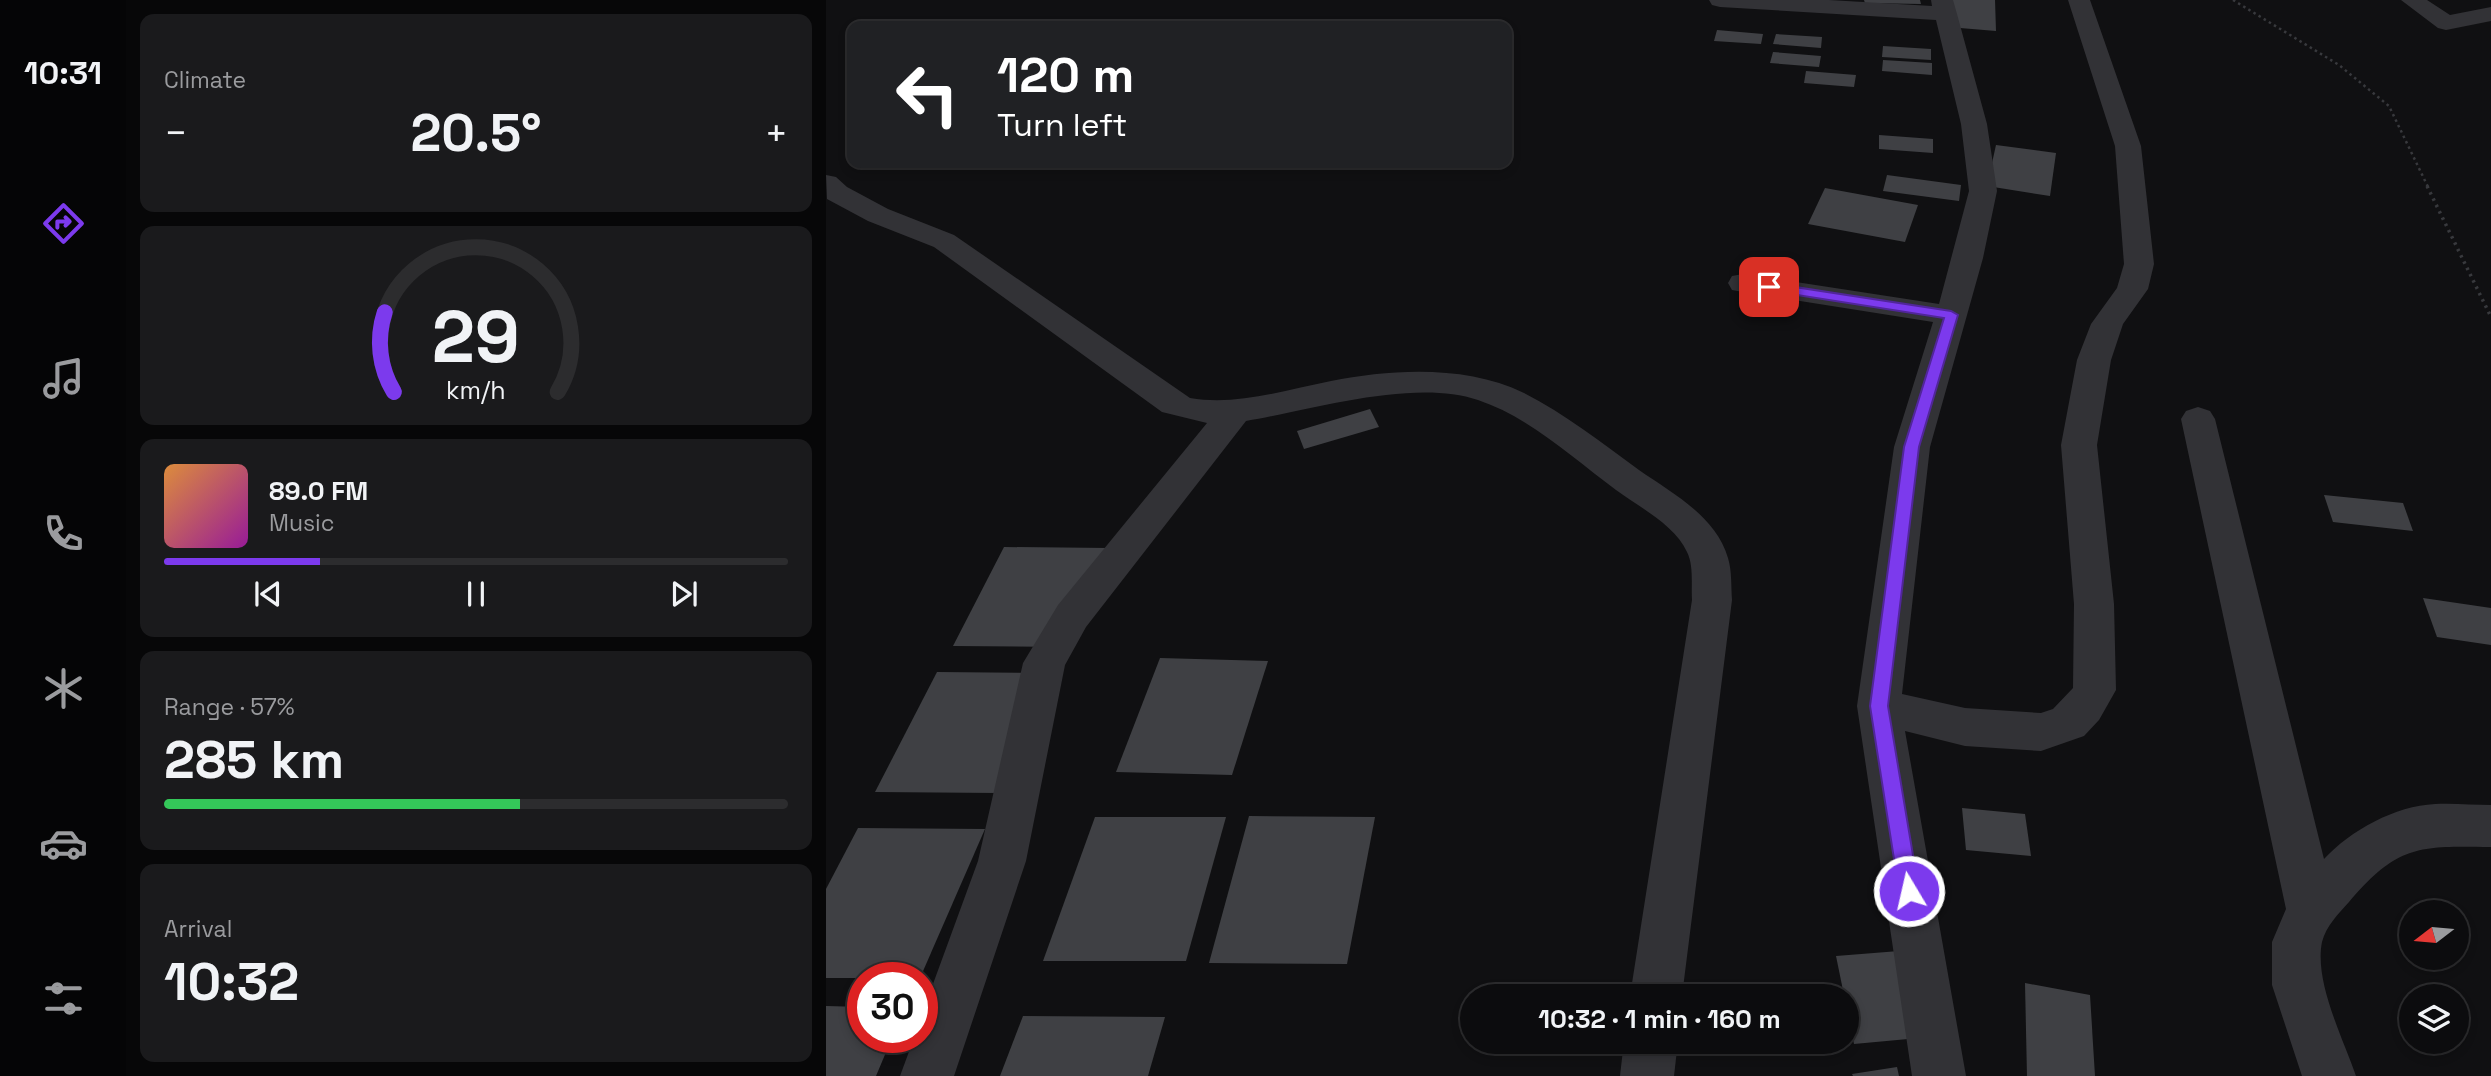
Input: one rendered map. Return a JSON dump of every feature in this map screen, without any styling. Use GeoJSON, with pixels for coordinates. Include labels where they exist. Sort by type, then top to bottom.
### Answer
{"type":"FeatureCollection","features":[{"type":"Feature","properties":{"kind":"street"},"geometry":{"type":"LineString","coordinates":[[1720,0],[1944,7],[1974,124],[1983,191],[1968,258],[1912,447],[1879,706],[1939,1076]]}},
{"type":"Feature","properties":{"kind":"street"},"geometry":{"type":"LineString","coordinates":[[1879,706],[1965,727],[2041,732],[2068,723],[2084,707],[2094,690],[2094,604],[2079,444],[2085,395],[2094,360],[2107,324],[2132,289],[2139,264],[2128,146],[2079,0]]}},
{"type":"Feature","properties":{"kind":"street"},"geometry":{"type":"LineString","coordinates":[[2412,0],[2445,23],[2491,14]]}},
{"type":"Feature","properties":{"kind":"street"},"geometry":{"type":"LineString","coordinates":[[826,183],[837,193],[878,215],[944,241],[1153,387],[1166,400],[1182,407],[1202,411],[1236,410],[1354,388],[1399,384],[1474,388],[1513,400],[1614,470],[1698,536],[1707,554],[1712,600],[1658,984]]}},
{"type":"Feature","properties":{"kind":"street"},"geometry":{"type":"LineString","coordinates":[[1743,283],[1951,315]]}},
{"type":"Feature","properties":{"kind":"street"},"geometry":{"type":"LineString","coordinates":[[927,1076],[1002,861],[1044,663],[1072,615],[1236,410]]}},
{"type":"Feature","properties":{"kind":"street"},"geometry":{"type":"LineString","coordinates":[[2198,419],[2311,909]]}},
{"type":"Feature","properties":{"kind":"street"},"geometry":{"type":"LineString","coordinates":[[2329,1076],[2298,985],[2297,942],[2311,909],[2355,859],[2396,834],[2432,825],[2491,826]]}},
{"type":"Feature","properties":{"kind":"street"},"geometry":{"type":"LineString","coordinates":[[1647,1076],[1650,1054]]}},
{"type":"Feature","properties":{"kind":"path"},"geometry":{"type":"LineString","coordinates":[[2233,0],[2339,65],[2389,106],[2491,317]]}},
{"type":"Feature","properties":{"kind":"building"},"geometry":{"type":"Polygon","coordinates":[[[1864,0],[1920,0],[1921,4],[1865,3],[1864,0]]]}},
{"type":"Feature","properties":{"kind":"building"},"geometry":{"type":"Polygon","coordinates":[[[1949,0],[1995,0],[1996,31],[1948,27],[1949,0]]]}},
{"type":"Feature","properties":{"kind":"building"},"geometry":{"type":"Polygon","coordinates":[[[1717,30],[1763,34],[1761,44],[1714,41],[1717,30]]]}},
{"type":"Feature","properties":{"kind":"building"},"geometry":{"type":"Polygon","coordinates":[[[1776,34],[1822,37],[1821,48],[1773,44],[1776,34]]]}},
{"type":"Feature","properties":{"kind":"building"},"geometry":{"type":"Polygon","coordinates":[[[1883,46],[1931,49],[1931,60],[1882,57],[1883,46]]]}},
{"type":"Feature","properties":{"kind":"building"},"geometry":{"type":"Polygon","coordinates":[[[1773,52],[1821,56],[1819,67],[1770,63],[1773,52]]]}},
{"type":"Feature","properties":{"kind":"building"},"geometry":{"type":"Polygon","coordinates":[[[1883,60],[1932,63],[1932,75],[1882,71],[1883,60]]]}},
{"type":"Feature","properties":{"kind":"building"},"geometry":{"type":"Polygon","coordinates":[[[1806,71],[1856,75],[1854,87],[1804,83],[1806,71]]]}},
{"type":"Feature","properties":{"kind":"building"},"geometry":{"type":"Polygon","coordinates":[[[1879,135],[1933,139],[1933,153],[1879,149],[1879,135]]]}},
{"type":"Feature","properties":{"kind":"building"},"geometry":{"type":"Polygon","coordinates":[[[1996,145],[2056,153],[2050,196],[1987,186],[1996,145]]]}},
{"type":"Feature","properties":{"kind":"building"},"geometry":{"type":"Polygon","coordinates":[[[1887,175],[1961,185],[1959,201],[1883,191],[1887,175]]]}},
{"type":"Feature","properties":{"kind":"building"},"geometry":{"type":"Polygon","coordinates":[[[1825,188],[1918,205],[1905,242],[1808,224],[1825,188]]]}},
{"type":"Feature","properties":{"kind":"building"},"geometry":{"type":"Polygon","coordinates":[[[1370,409],[1379,427],[1304,449],[1297,431],[1370,409]]]}},
{"type":"Feature","properties":{"kind":"building"},"geometry":{"type":"Polygon","coordinates":[[[2324,495],[2403,503],[2413,531],[2333,522],[2324,495]]]}},
{"type":"Feature","properties":{"kind":"building"},"geometry":{"type":"Polygon","coordinates":[[[1004,547],[1109,548],[1066,647],[953,646],[1004,547]]]}},
{"type":"Feature","properties":{"kind":"building"},"geometry":{"type":"Polygon","coordinates":[[[2423,598],[2491,608],[2491,645],[2437,637],[2423,598]]]}},
{"type":"Feature","properties":{"kind":"building"},"geometry":{"type":"Polygon","coordinates":[[[1160,658],[1268,661],[1232,775],[1116,772],[1160,658]]]}},
{"type":"Feature","properties":{"kind":"building"},"geometry":{"type":"Polygon","coordinates":[[[937,672],[1051,673],[998,793],[875,792],[937,672]]]}},
{"type":"Feature","properties":{"kind":"building"},"geometry":{"type":"Polygon","coordinates":[[[1962,808],[2025,814],[2031,856],[1966,850],[1962,808]]]}},
{"type":"Feature","properties":{"kind":"building"},"geometry":{"type":"Polygon","coordinates":[[[1249,816],[1375,817],[1347,964],[1209,963],[1249,816]]]}},
{"type":"Feature","properties":{"kind":"building"},"geometry":{"type":"Polygon","coordinates":[[[1095,817],[1226,817],[1186,961],[1043,961],[1095,817]]]}},
{"type":"Feature","properties":{"kind":"building"},"geometry":{"type":"Polygon","coordinates":[[[858,828],[985,829],[927,962],[847,962],[847,978],[826,978],[826,889],[858,828]]]}},
{"type":"Feature","properties":{"kind":"building"},"geometry":{"type":"Polygon","coordinates":[[[1899,951],[1919,1038],[1859,1044],[1859,984],[1842,984],[1836,956],[1899,951]]]}},
{"type":"Feature","properties":{"kind":"building"},"geometry":{"type":"Polygon","coordinates":[[[2025,983],[2090,995],[2095,1076],[2027,1076],[2025,983]]]}},
{"type":"Feature","properties":{"kind":"building"},"geometry":{"type":"Polygon","coordinates":[[[826,1006],[847,1007],[847,1053],[886,1053],[876,1076],[826,1076],[826,1006]]]}},
{"type":"Feature","properties":{"kind":"building"},"geometry":{"type":"Polygon","coordinates":[[[1023,1016],[1165,1017],[1148,1076],[1000,1076],[1023,1016]]]}},
{"type":"Feature","properties":{"kind":"building"},"geometry":{"type":"Polygon","coordinates":[[[1897,1067],[1899,1076],[1852,1074],[1897,1067]]]}},
{"type":"Feature","properties":{"kind":"route"},"geometry":{"type":"LineString","coordinates":[[1769,287],[1951,315],[1912,447],[1879,706],[1909,891]]}}]}
